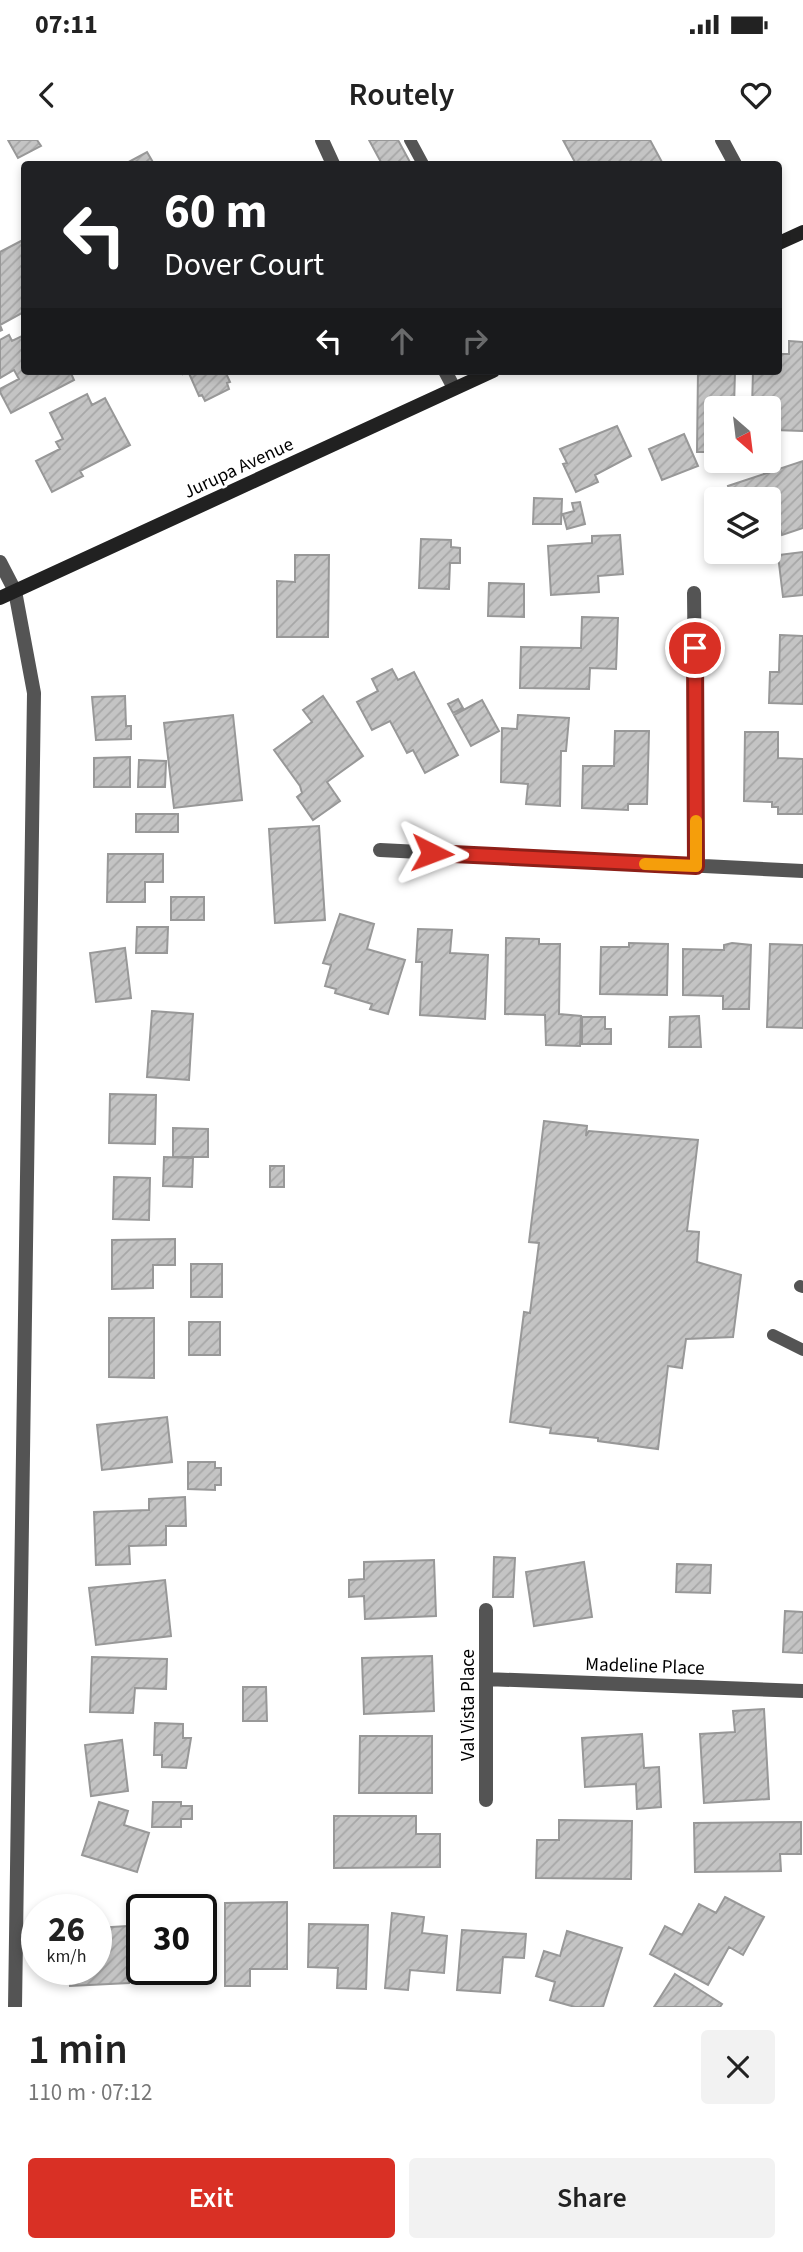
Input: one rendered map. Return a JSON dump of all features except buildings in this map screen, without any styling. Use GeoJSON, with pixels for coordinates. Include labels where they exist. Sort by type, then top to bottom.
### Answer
{"type":"FeatureCollection","features":[{"type":"Feature","properties":{"kind":"main road"},"geometry":{"type":"LineString","coordinates":[[782,242],[803,232]]}},
{"type":"Feature","properties":{"kind":"main road","name":"Jurupa Avenue"},"geometry":{"type":"LineString","coordinates":[[0,598],[484,375]]}},
{"type":"Feature","properties":{"kind":"street"},"geometry":{"type":"LineString","coordinates":[[322,140],[332,161]]}},
{"type":"Feature","properties":{"kind":"street"},"geometry":{"type":"LineString","coordinates":[[722,140],[733,161]]}},
{"type":"Feature","properties":{"kind":"street"},"geometry":{"type":"LineString","coordinates":[[447,375],[454,388]]}},
{"type":"Feature","properties":{"kind":"street"},"geometry":{"type":"LineString","coordinates":[[0,562],[15,591],[34,693],[15,2007]]}},
{"type":"Feature","properties":{"kind":"street"},"geometry":{"type":"LineString","coordinates":[[694,593],[696,866]]}},
{"type":"Feature","properties":{"kind":"street"},"geometry":{"type":"LineString","coordinates":[[380,850],[803,871]]}},
{"type":"Feature","properties":{"kind":"street","name":"Val Vista Place"},"geometry":{"type":"LineString","coordinates":[[486,1610],[486,1800]]}},
{"type":"Feature","properties":{"kind":"street","name":"Madeline Place"},"geometry":{"type":"LineString","coordinates":[[486,1679],[803,1691]]}},
{"type":"Feature","properties":{"kind":"lane"},"geometry":{"type":"LineString","coordinates":[[410,140],[421,161]]}},
{"type":"Feature","properties":{"kind":"lane"},"geometry":{"type":"LineString","coordinates":[[773,1335],[803,1350]]}},
{"type":"Feature","properties":{"kind":"slow traffic"},"geometry":{"type":"LineString","coordinates":[[645,864],[696,866],[696,821]]}},
{"type":"Feature","properties":{"kind":"route"},"geometry":{"type":"LineString","coordinates":[[432,853],[696,866],[695,648]]}}]}
